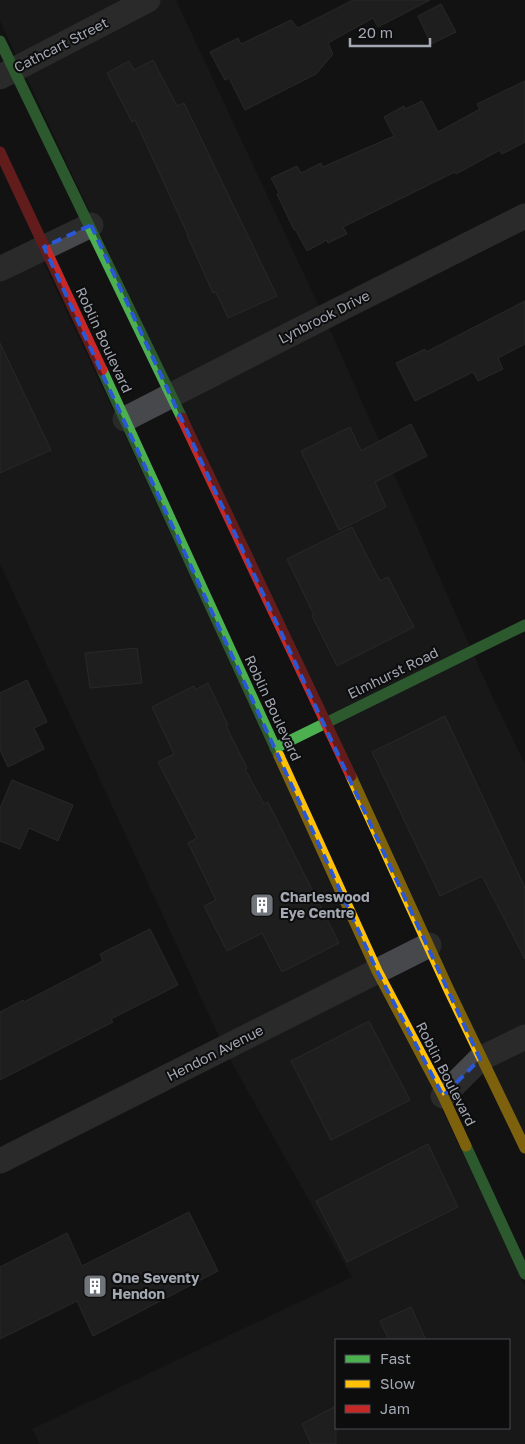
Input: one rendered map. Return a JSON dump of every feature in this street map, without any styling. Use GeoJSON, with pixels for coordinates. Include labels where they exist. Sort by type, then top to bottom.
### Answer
{"type":"FeatureCollection","features":[{"type":"Feature","properties":{"kind":"main road"},"geometry":{"type":"LineString","coordinates":[[0,41],[7,73],[91,225],[326,722],[480,1059],[525,1148]]}},
{"type":"Feature","properties":{"kind":"main road","name":"Roblin Boulevard"},"geometry":{"type":"LineString","coordinates":[[0,152],[125,419],[377,971],[443,1096],[525,1274]]}},
{"type":"Feature","properties":{"kind":"main road","name":"Elmhurst Road"},"geometry":{"type":"LineString","coordinates":[[275,748],[525,626]]}},
{"type":"Feature","properties":{"kind":"street","name":"Cathcart Street"},"geometry":{"type":"LineString","coordinates":[[7,73],[148,0]]}},
{"type":"Feature","properties":{"kind":"street","name":"Lynbrook Drive"},"geometry":{"type":"LineString","coordinates":[[125,419],[525,216]]}},
{"type":"Feature","properties":{"kind":"street"},"geometry":{"type":"LineString","coordinates":[[0,269],[91,225]]}},
{"type":"Feature","properties":{"kind":"street","name":"Hendon Avenue"},"geometry":{"type":"LineString","coordinates":[[0,1161],[429,945]]}},
{"type":"Feature","properties":{"kind":"street"},"geometry":{"type":"LineString","coordinates":[[443,1096],[480,1059],[525,1037]]}},
{"type":"Feature","properties":{"kind":"highlighted area"},"geometry":{"type":"Polygon","coordinates":[[[91,225],[480,1059],[443,1096],[377,971],[44,247],[91,225]]]}},
{"type":"Feature","properties":{"kind":"shaded area"},"geometry":{"type":"Polygon","coordinates":[[[0,0],[176,0],[332,334],[492,696],[525,764],[525,1135],[0,21],[0,0]]]}},
{"type":"Feature","properties":{"kind":"shaded area"},"geometry":{"type":"Polygon","coordinates":[[[41,257],[525,1286],[525,1444],[40,1444],[32,1429],[352,1277],[228,1056],[0,564],[0,277],[41,257]]]}},
{"type":"Feature","properties":{"kind":"building"},"geometry":{"type":"Polygon","coordinates":[[[353,0],[430,0],[378,27],[373,18],[328,43],[333,54],[316,74],[245,110],[229,78],[225,80],[210,52],[238,38],[241,44],[291,20],[298,28],[353,0]]]}},
{"type":"Feature","properties":{"kind":"building"},"geometry":{"type":"Polygon","coordinates":[[[441,4],[456,32],[431,44],[418,16],[441,4]]]}},
{"type":"Feature","properties":{"kind":"building"},"geometry":{"type":"Polygon","coordinates":[[[153,60],[177,106],[184,103],[277,296],[228,318],[216,292],[213,293],[135,120],[132,122],[107,73],[129,61],[134,70],[153,60]]]}},
{"type":"Feature","properties":{"kind":"building"},"geometry":{"type":"Polygon","coordinates":[[[525,81],[525,142],[502,154],[500,150],[456,174],[455,172],[343,227],[347,234],[328,243],[327,240],[307,251],[294,230],[271,178],[297,166],[301,173],[321,163],[323,167],[394,136],[384,117],[404,106],[405,109],[422,101],[438,132],[480,109],[477,104],[525,81]]]}},
{"type":"Feature","properties":{"kind":"building"},"geometry":{"type":"Polygon","coordinates":[[[525,301],[525,344],[498,358],[503,369],[478,381],[473,372],[415,401],[396,363],[425,349],[426,352],[525,301]]]}},
{"type":"Feature","properties":{"kind":"building"},"geometry":{"type":"Polygon","coordinates":[[[0,343],[51,450],[0,473],[0,343]]]}},
{"type":"Feature","properties":{"kind":"building"},"geometry":{"type":"Polygon","coordinates":[[[411,424],[427,456],[375,482],[386,507],[339,530],[301,451],[350,427],[361,451],[411,424]]]}},
{"type":"Feature","properties":{"kind":"building"},"geometry":{"type":"Polygon","coordinates":[[[352,527],[380,581],[388,577],[414,627],[337,666],[287,559],[352,527]]]}},
{"type":"Feature","properties":{"kind":"building"},"geometry":{"type":"Polygon","coordinates":[[[137,648],[142,683],[90,688],[85,653],[137,648]]]}},
{"type":"Feature","properties":{"kind":"building"},"geometry":{"type":"Polygon","coordinates":[[[27,680],[47,722],[34,728],[44,749],[8,767],[0,750],[0,693],[27,680]]]}},
{"type":"Feature","properties":{"kind":"building"},"geometry":{"type":"Polygon","coordinates":[[[208,683],[228,725],[226,726],[247,768],[245,769],[264,804],[268,802],[339,943],[282,972],[262,933],[227,951],[204,906],[216,900],[188,843],[197,838],[158,762],[174,754],[152,707],[194,686],[195,690],[208,683]]]}},
{"type":"Feature","properties":{"kind":"building"},"geometry":{"type":"Polygon","coordinates":[[[445,716],[525,888],[525,959],[482,876],[440,896],[372,752],[445,716]]]}},
{"type":"Feature","properties":{"kind":"building"},"geometry":{"type":"Polygon","coordinates":[[[12,780],[73,805],[58,841],[29,828],[20,849],[0,841],[0,808],[12,780]]]}},
{"type":"Feature","properties":{"kind":"building"},"geometry":{"type":"Polygon","coordinates":[[[150,929],[178,985],[111,1019],[113,1022],[0,1080],[0,1012],[23,1000],[24,1002],[103,961],[100,954],[150,929]]]}},
{"type":"Feature","properties":{"kind":"building"},"geometry":{"type":"Polygon","coordinates":[[[369,1021],[410,1100],[331,1140],[291,1061],[369,1021]]]}},
{"type":"Feature","properties":{"kind":"building"},"geometry":{"type":"Polygon","coordinates":[[[428,1144],[458,1207],[347,1262],[316,1201],[428,1144]]]}},
{"type":"Feature","properties":{"kind":"building","name":"One Seventy Hendon"},"geometry":{"type":"Polygon","coordinates":[[[189,1212],[218,1271],[93,1336],[77,1301],[0,1339],[0,1267],[67,1233],[82,1266],[189,1212]]]}},
{"type":"Feature","properties":{"kind":"building"},"geometry":{"type":"Polygon","coordinates":[[[411,1307],[426,1339],[389,1339],[380,1321],[411,1307]]]}},
{"type":"Feature","properties":{"kind":"building"},"geometry":{"type":"Polygon","coordinates":[[[335,1407],[336,1444],[311,1444],[302,1424],[335,1407]]]}},
{"type":"Feature","properties":{"kind":"traffic: fast"},"geometry":{"type":"LineString","coordinates":[[0,41],[182,418]]}},
{"type":"Feature","properties":{"kind":"traffic: fast"},"geometry":{"type":"LineString","coordinates":[[102,370],[279,756]]}},
{"type":"Feature","properties":{"kind":"traffic: fast"},"geometry":{"type":"LineString","coordinates":[[275,748],[525,625]]}},
{"type":"Feature","properties":{"kind":"traffic: fast"},"geometry":{"type":"LineString","coordinates":[[466,1146],[525,1274]]}},
{"type":"Feature","properties":{"kind":"traffic: slow"},"geometry":{"type":"LineString","coordinates":[[279,756],[377,971],[443,1096],[466,1146]]}},
{"type":"Feature","properties":{"kind":"traffic: slow"},"geometry":{"type":"LineString","coordinates":[[351,776],[449,990],[525,1148]]}},
{"type":"Feature","properties":{"kind":"traffic: jam"},"geometry":{"type":"LineString","coordinates":[[0,152],[102,370]]}},
{"type":"Feature","properties":{"kind":"traffic: jam"},"geometry":{"type":"LineString","coordinates":[[182,418],[351,776]]}},
{"type":"Feature","properties":{"kind":"place","name":"Charleswood Eye Centre"},"geometry":{"type":"Point","coordinates":[262,905]}},
{"type":"Feature","properties":{"kind":"place","name":"One Seventy Hendon"},"geometry":{"type":"Point","coordinates":[95,1286]}}]}
